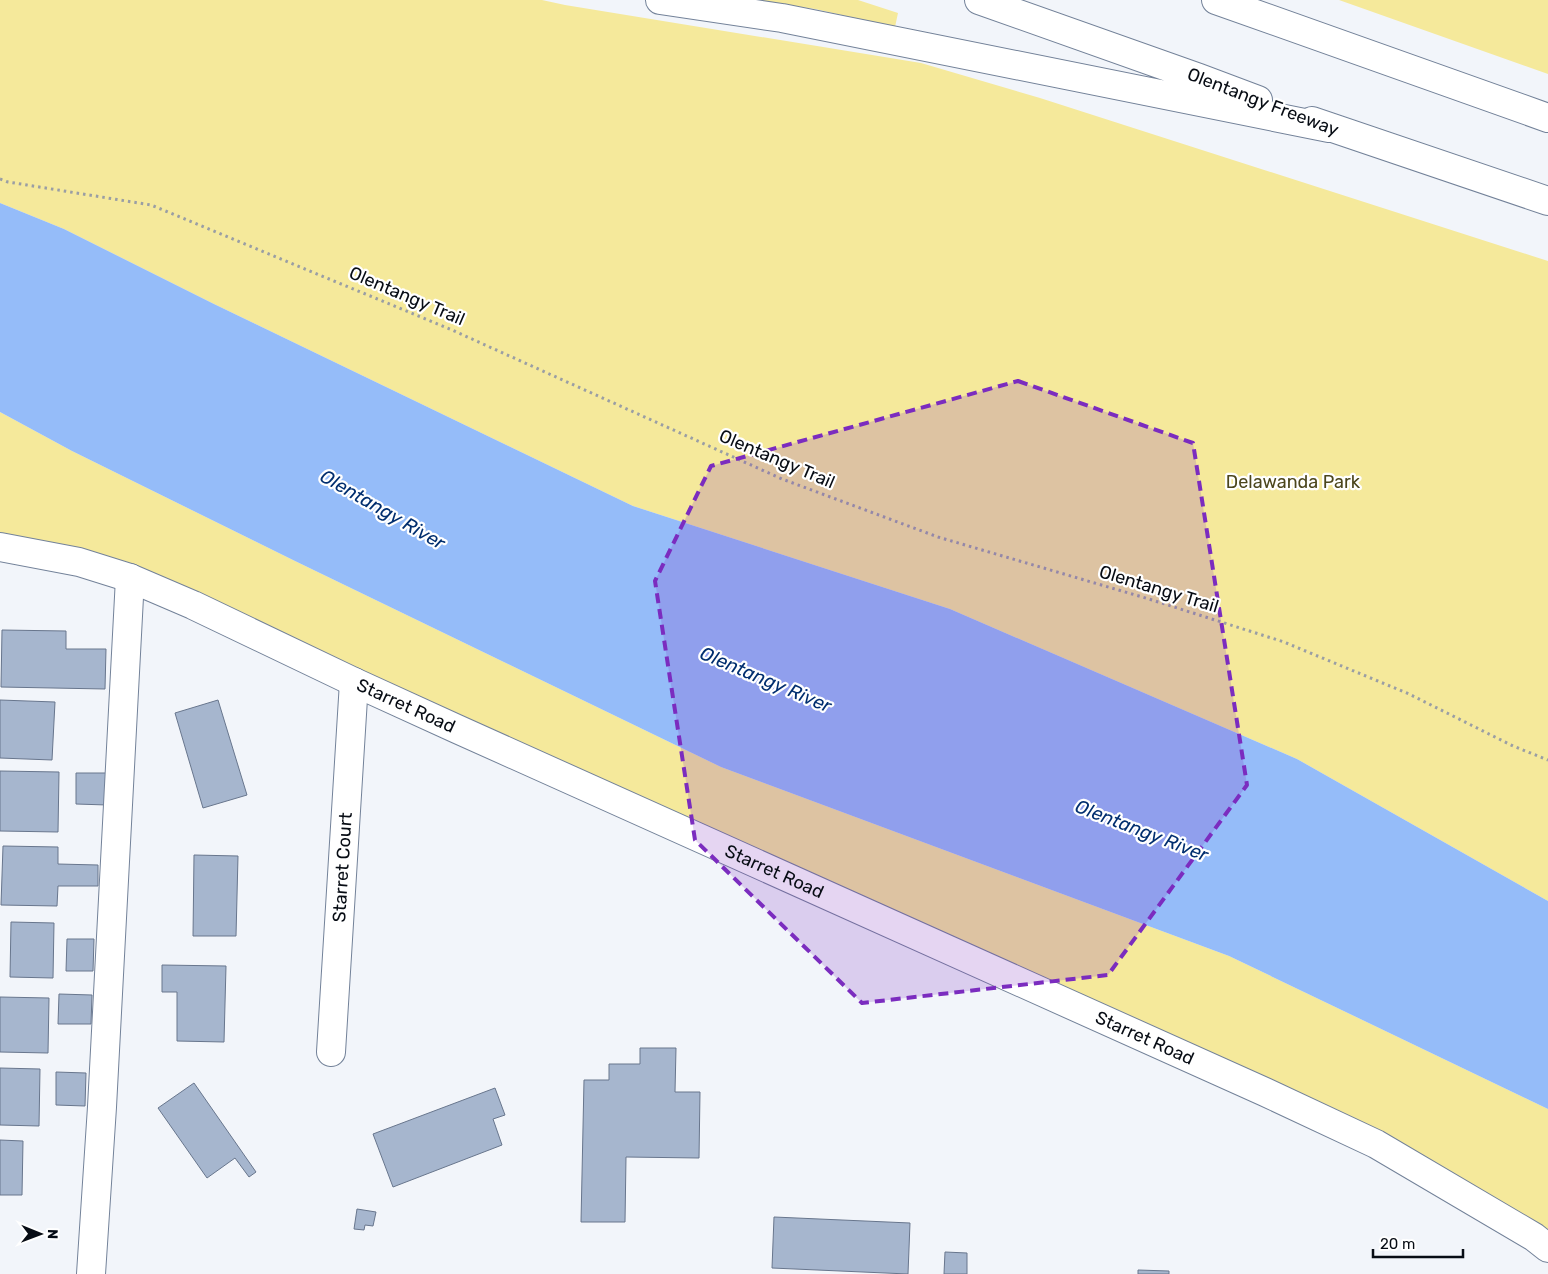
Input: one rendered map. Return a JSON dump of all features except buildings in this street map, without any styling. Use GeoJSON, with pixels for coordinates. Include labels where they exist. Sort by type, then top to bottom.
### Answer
{"type":"FeatureCollection","features":[{"type":"Feature","properties":{"kind":"main road"},"geometry":{"type":"LineString","coordinates":[[660,0],[782,18],[1329,128]]}},
{"type":"Feature","properties":{"kind":"main road","name":"Olentangy Freeway"},"geometry":{"type":"LineString","coordinates":[[979,0],[1199,78],[1329,128],[1548,201]]}},
{"type":"Feature","properties":{"kind":"main road"},"geometry":{"type":"LineString","coordinates":[[1216,0],[1548,118]]}},
{"type":"Feature","properties":{"kind":"main road","name":"Starret Road"},"geometry":{"type":"LineString","coordinates":[[0,547],[79,562],[130,578],[193,605],[354,682],[1265,1092],[1376,1144],[1541,1243]]}},
{"type":"Feature","properties":{"kind":"main road"},"geometry":{"type":"LineString","coordinates":[[91,1274],[103,1088],[130,578]]}},
{"type":"Feature","properties":{"kind":"main road","name":"Starret Court"},"geometry":{"type":"LineString","coordinates":[[331,1052],[354,682]]}},
{"type":"Feature","properties":{"kind":"path","name":"Olentangy Trail"},"geometry":{"type":"LineString","coordinates":[[0,179],[8,182],[152,205],[452,330],[782,479],[938,537],[1149,599],[1284,642],[1409,694],[1513,746],[1548,760]]}},
{"type":"Feature","properties":{"kind":"highlighted area"},"geometry":{"type":"Polygon","coordinates":[[[1018,381],[1193,443],[1247,785],[1108,975],[862,1003],[695,840],[655,581],[711,466],[1018,381]]]}},
{"type":"Feature","properties":{"kind":"green space","name":"Delawanda Park"},"geometry":{"type":"Polygon","coordinates":[[[0,0],[542,0],[921,63],[1040,98],[1548,261],[1548,901],[1297,759],[950,609],[633,506],[214,304],[64,229],[0,203],[0,0]]]}},
{"type":"Feature","properties":{"kind":"green space"},"geometry":{"type":"Polygon","coordinates":[[[751,0],[858,0],[898,13],[895,27],[815,9],[751,0]]]}},
{"type":"Feature","properties":{"kind":"green space"},"geometry":{"type":"Polygon","coordinates":[[[1339,0],[1548,0],[1548,74],[1339,0]]]}},
{"type":"Feature","properties":{"kind":"green space"},"geometry":{"type":"Polygon","coordinates":[[[0,412],[72,451],[295,561],[721,767],[1229,956],[1548,1109],[1548,1242],[1103,1015],[0,536],[0,412]]]}},
{"type":"Feature","properties":{"kind":"water","name":"Olentangy River"},"geometry":{"type":"Polygon","coordinates":[[[0,203],[64,229],[214,304],[633,506],[950,609],[1297,759],[1548,901],[1548,1109],[1229,956],[721,767],[295,561],[72,451],[0,412],[0,203]]]}}]}
